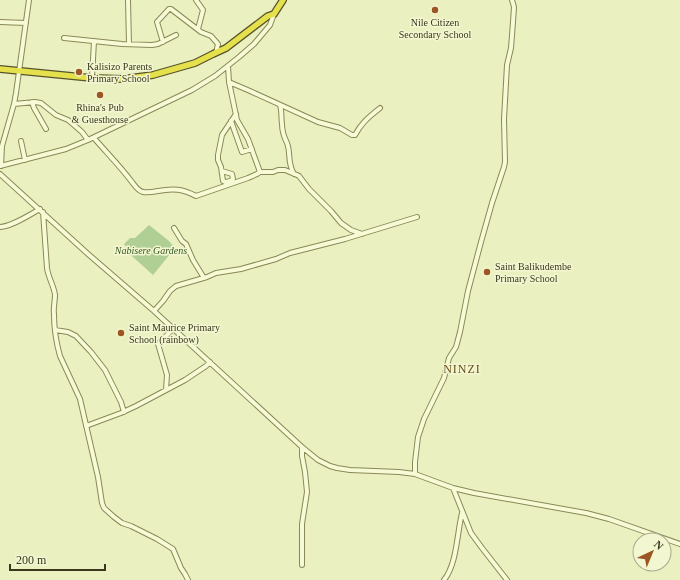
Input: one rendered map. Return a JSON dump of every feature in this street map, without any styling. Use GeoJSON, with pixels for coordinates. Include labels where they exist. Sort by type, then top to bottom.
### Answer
{"type":"FeatureCollection","features":[{"type":"Feature","properties":{"kind":"highway"},"geometry":{"type":"LineString","coordinates":[[0,69],[92,78],[123,79],[153,75],[195,63],[226,48],[268,16],[274,14],[283,0]]}},
{"type":"Feature","properties":{"kind":"street"},"geometry":{"type":"LineString","coordinates":[[128,0],[129,44]]}},
{"type":"Feature","properties":{"kind":"street"},"geometry":{"type":"LineString","coordinates":[[196,0],[203,10],[198,29]]}},
{"type":"Feature","properties":{"kind":"street"},"geometry":{"type":"LineString","coordinates":[[415,474],[418,437],[424,419],[444,378],[449,358],[456,347],[466,307],[468,291],[481,242],[504,167],[506,75],[508,56],[511,48],[514,7],[512,0]]}},
{"type":"Feature","properties":{"kind":"street"},"geometry":{"type":"LineString","coordinates":[[30,1],[14,104],[2,146],[0,166],[66,149],[94,138],[205,83],[254,44],[270,25],[274,14]]}},
{"type":"Feature","properties":{"kind":"street"},"geometry":{"type":"LineString","coordinates":[[163,42],[157,22],[170,8],[198,29],[211,36],[218,45],[216,53]]}},
{"type":"Feature","properties":{"kind":"street"},"geometry":{"type":"LineString","coordinates":[[0,22],[26,23]]}},
{"type":"Feature","properties":{"kind":"street"},"geometry":{"type":"LineString","coordinates":[[64,38],[122,44],[155,45],[176,35]]}},
{"type":"Feature","properties":{"kind":"street"},"geometry":{"type":"LineString","coordinates":[[92,78],[94,41]]}},
{"type":"Feature","properties":{"kind":"street"},"geometry":{"type":"LineString","coordinates":[[228,66],[229,82],[238,122],[248,139],[260,172]]}},
{"type":"Feature","properties":{"kind":"street"},"geometry":{"type":"LineString","coordinates":[[229,82],[318,122],[340,128],[354,136],[364,121],[380,108]]}},
{"type":"Feature","properties":{"kind":"street"},"geometry":{"type":"LineString","coordinates":[[14,104],[32,102],[41,103],[56,115],[68,120],[79,128],[88,140]]}},
{"type":"Feature","properties":{"kind":"street"},"geometry":{"type":"LineString","coordinates":[[32,102],[46,129]]}},
{"type":"Feature","properties":{"kind":"street"},"geometry":{"type":"LineString","coordinates":[[280,105],[284,139],[287,143],[290,166],[294,174]]}},
{"type":"Feature","properties":{"kind":"street"},"geometry":{"type":"LineString","coordinates":[[222,171],[218,158],[219,147],[222,135],[236,114]]}},
{"type":"Feature","properties":{"kind":"street"},"geometry":{"type":"LineString","coordinates":[[231,121],[242,152],[252,149]]}},
{"type":"Feature","properties":{"kind":"street"},"geometry":{"type":"LineString","coordinates":[[94,138],[122,169],[138,190],[142,192],[168,189],[186,191],[196,196],[248,178],[260,172],[285,170],[299,176],[309,189],[341,223],[351,230],[362,234]]}},
{"type":"Feature","properties":{"kind":"street"},"geometry":{"type":"LineString","coordinates":[[21,141],[25,160]]}},
{"type":"Feature","properties":{"kind":"street"},"geometry":{"type":"LineString","coordinates":[[0,174],[318,460],[330,466],[350,470],[415,474],[453,488],[474,493],[586,513],[680,544]]}},
{"type":"Feature","properties":{"kind":"street"},"geometry":{"type":"LineString","coordinates":[[0,227],[14,223],[41,211]]}},
{"type":"Feature","properties":{"kind":"street"},"geometry":{"type":"LineString","coordinates":[[41,211],[48,275],[55,296],[55,330],[60,356],[78,395],[98,477],[102,503],[104,508],[122,523],[157,539],[173,549],[188,580]]}},
{"type":"Feature","properties":{"kind":"street"},"geometry":{"type":"LineString","coordinates":[[154,311],[173,288],[179,285],[216,273],[241,269],[276,259],[290,253],[345,239],[417,217]]}},
{"type":"Feature","properties":{"kind":"street"},"geometry":{"type":"LineString","coordinates":[[174,228],[182,241],[186,244],[193,260],[204,278]]}},
{"type":"Feature","properties":{"kind":"street"},"geometry":{"type":"LineString","coordinates":[[166,390],[167,375],[158,344],[173,329]]}},
{"type":"Feature","properties":{"kind":"street"},"geometry":{"type":"LineString","coordinates":[[55,330],[68,332],[76,336],[91,352],[105,370],[124,412]]}},
{"type":"Feature","properties":{"kind":"street"},"geometry":{"type":"LineString","coordinates":[[86,426],[124,412],[191,377],[210,362]]}},
{"type":"Feature","properties":{"kind":"street"},"geometry":{"type":"LineString","coordinates":[[302,447],[307,486],[302,524],[302,565]]}},
{"type":"Feature","properties":{"kind":"street"},"geometry":{"type":"LineString","coordinates":[[453,488],[471,533],[507,580]]}},
{"type":"Feature","properties":{"kind":"street"},"geometry":{"type":"LineString","coordinates":[[444,580],[449,572],[454,556],[463,513]]}},
{"type":"Feature","properties":{"kind":"green space","name":"Nabisere Gardens"},"geometry":{"type":"Polygon","coordinates":[[[149,225],[169,241],[175,248],[153,275],[124,249],[126,247],[124,244],[130,238],[135,238],[149,225]]]}},
{"type":"Feature","properties":{"kind":"place","name":"Nile Citizen Secondary School"},"geometry":{"type":"Point","coordinates":[435,10]}},
{"type":"Feature","properties":{"kind":"place","name":"Kalisizo Parents Primary School"},"geometry":{"type":"Point","coordinates":[79,72]}},
{"type":"Feature","properties":{"kind":"place","name":"Rhina's Pub & Guesthouse"},"geometry":{"type":"Point","coordinates":[100,95]}},
{"type":"Feature","properties":{"kind":"place","name":"Saint Balikudembe Primary School"},"geometry":{"type":"Point","coordinates":[487,272]}},
{"type":"Feature","properties":{"kind":"place","name":"Saint Maurice Primary School (rainbow)"},"geometry":{"type":"Point","coordinates":[121,333]}},
{"type":"Feature","properties":{"kind":"district","name":"NINZI"},"geometry":{"type":"Point","coordinates":[462,369]}}]}
